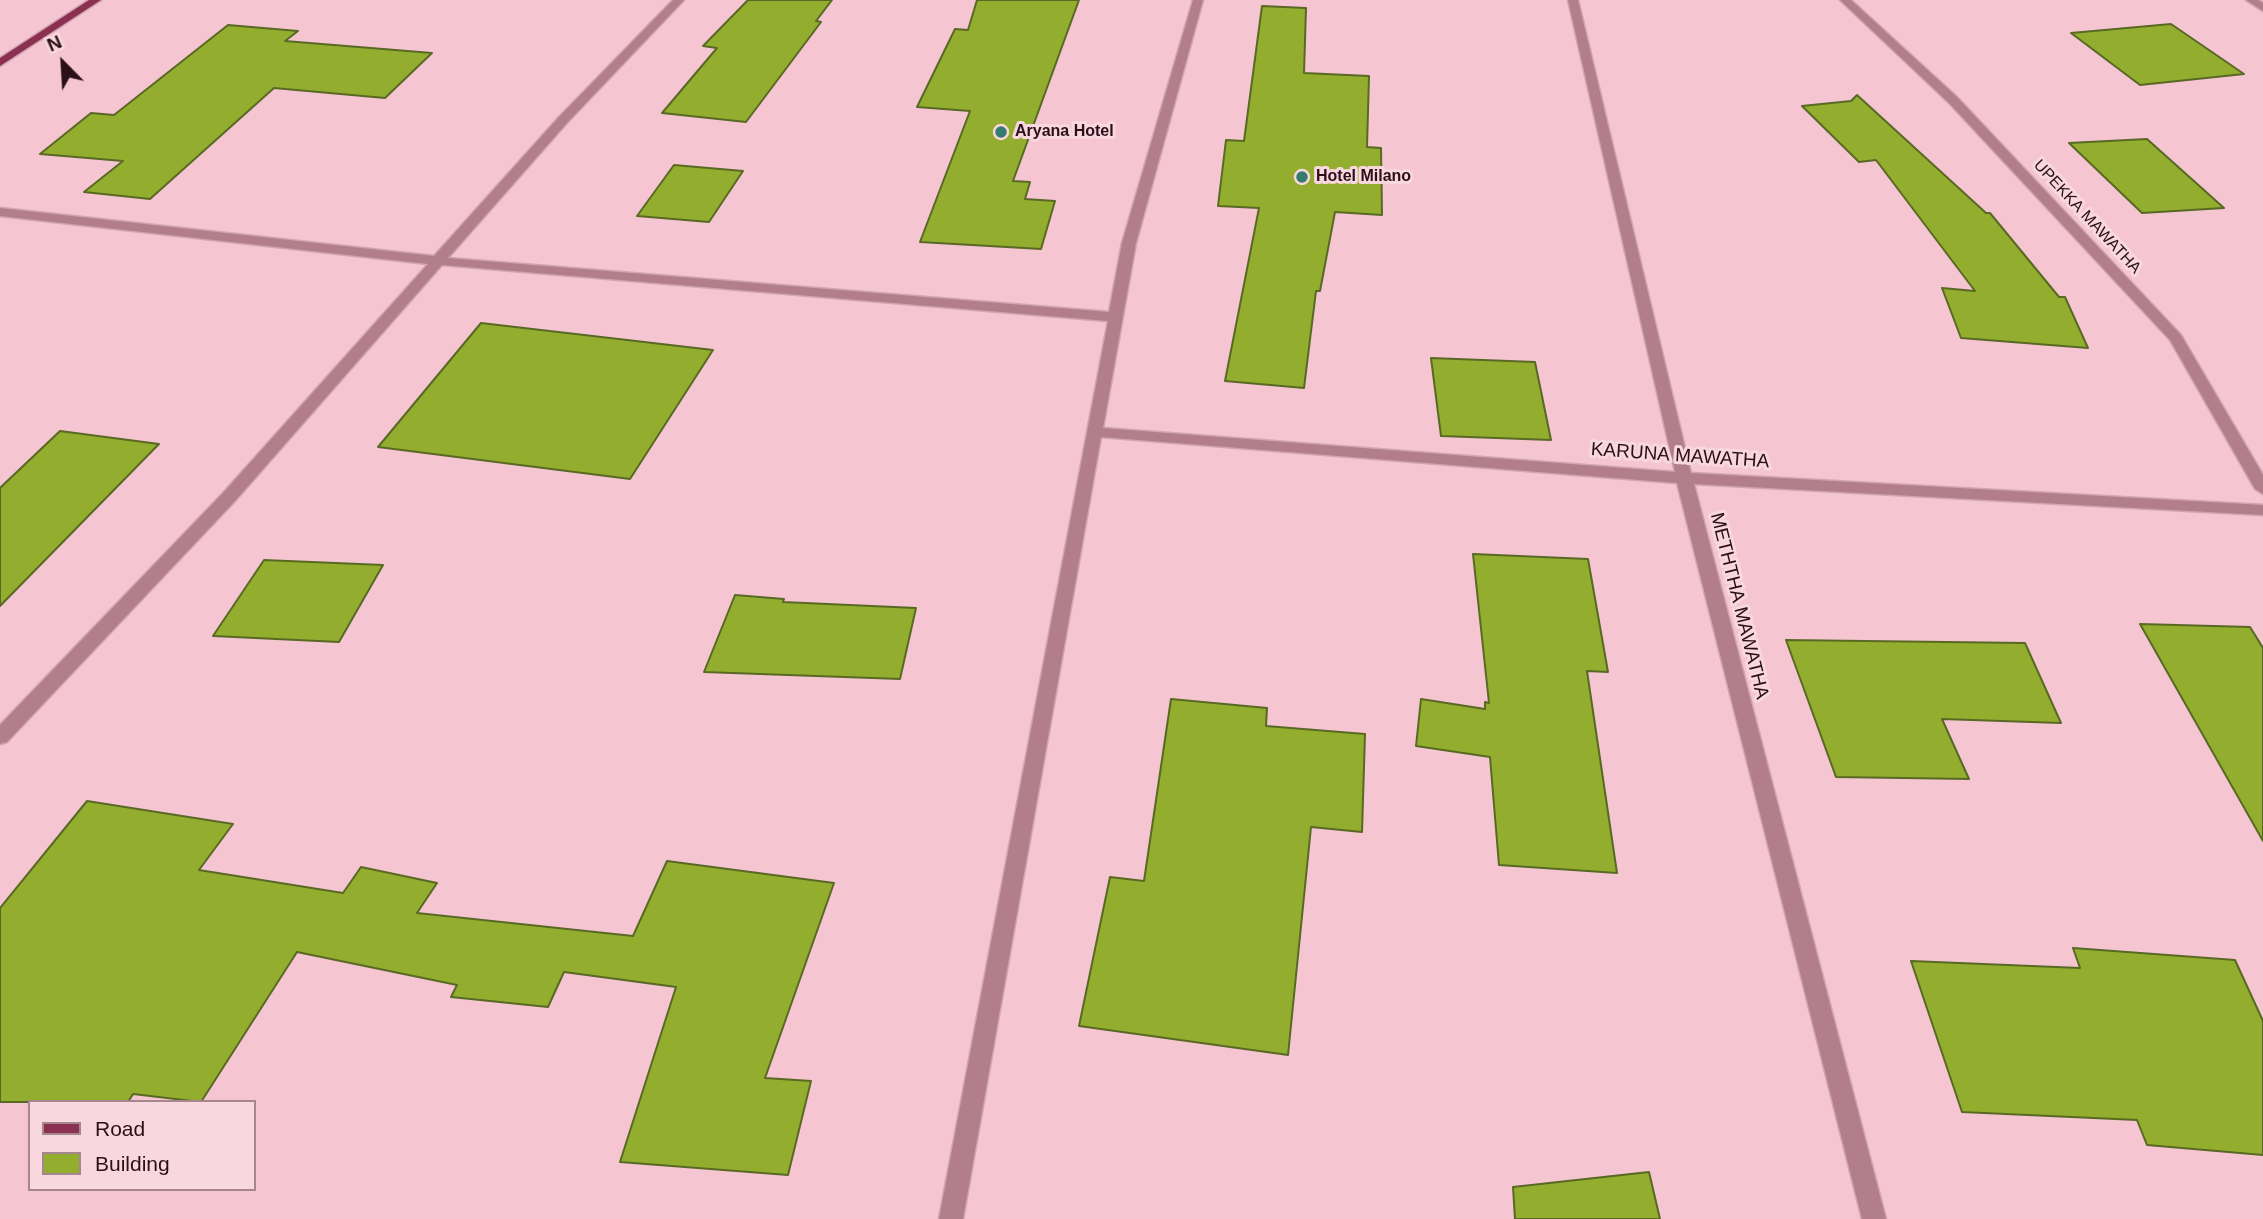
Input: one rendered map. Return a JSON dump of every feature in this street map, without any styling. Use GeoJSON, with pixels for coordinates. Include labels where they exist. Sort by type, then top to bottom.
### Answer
{"type":"FeatureCollection","features":[{"type":"Feature","properties":{"kind":"main road"},"geometry":{"type":"LineString","coordinates":[[0,63],[96,0]]}},
{"type":"Feature","properties":{"kind":"street"},"geometry":{"type":"LineString","coordinates":[[0,737],[229,496],[562,121],[679,0]]}},
{"type":"Feature","properties":{"kind":"street"},"geometry":{"type":"LineString","coordinates":[[951,1219],[1129,243],[1198,0]]}},
{"type":"Feature","properties":{"kind":"street","name":"METHTHA MAWATHA"},"geometry":{"type":"LineString","coordinates":[[1573,0],[1684,478],[1874,1219]]}},
{"type":"Feature","properties":{"kind":"street","name":"UPEKKA MAWATHA"},"geometry":{"type":"LineString","coordinates":[[1845,0],[1953,100],[2176,338],[2263,489]]}},
{"type":"Feature","properties":{"kind":"street"},"geometry":{"type":"LineString","coordinates":[[2251,0],[2263,8]]}},
{"type":"Feature","properties":{"kind":"street"},"geometry":{"type":"LineString","coordinates":[[0,212],[438,261],[1116,317]]}},
{"type":"Feature","properties":{"kind":"street","name":"KARUNA MAWATHA"},"geometry":{"type":"LineString","coordinates":[[1094,432],[1684,478],[2263,510]]}},
{"type":"Feature","properties":{"kind":"building"},"geometry":{"type":"Polygon","coordinates":[[[748,0],[832,0],[816,21],[821,22],[746,122],[662,113],[717,48],[703,46],[748,0]]]}},
{"type":"Feature","properties":{"kind":"building"},"geometry":{"type":"Polygon","coordinates":[[[977,0],[1079,0],[1013,181],[1030,182],[1025,199],[1055,201],[1041,249],[920,242],[970,111],[917,107],[955,29],[968,30],[977,0]]]}},
{"type":"Feature","properties":{"kind":"building"},"geometry":{"type":"Polygon","coordinates":[[[1262,6],[1306,8],[1304,73],[1369,76],[1367,147],[1381,148],[1382,215],[1335,212],[1320,291],[1316,291],[1304,388],[1225,381],[1259,208],[1218,206],[1226,140],[1244,141],[1262,6]]]}},
{"type":"Feature","properties":{"kind":"building"},"geometry":{"type":"Polygon","coordinates":[[[2171,24],[2244,74],[2140,85],[2071,33],[2171,24]]]}},
{"type":"Feature","properties":{"kind":"building"},"geometry":{"type":"Polygon","coordinates":[[[228,25],[298,31],[285,41],[432,53],[385,98],[274,88],[150,199],[84,192],[123,161],[40,154],[91,113],[114,115],[228,25]]]}},
{"type":"Feature","properties":{"kind":"building"},"geometry":{"type":"Polygon","coordinates":[[[1857,95],[1986,213],[1990,213],[2059,297],[2065,297],[2088,348],[1961,338],[1942,288],[1975,291],[1876,160],[1859,162],[1802,106],[1851,101],[1857,95]]]}},
{"type":"Feature","properties":{"kind":"building"},"geometry":{"type":"Polygon","coordinates":[[[2147,139],[2224,208],[2142,213],[2069,143],[2147,139]]]}},
{"type":"Feature","properties":{"kind":"building"},"geometry":{"type":"Polygon","coordinates":[[[674,165],[743,171],[709,222],[637,216],[674,165]]]}},
{"type":"Feature","properties":{"kind":"building"},"geometry":{"type":"Polygon","coordinates":[[[481,323],[713,350],[630,479],[378,447],[481,323]]]}},
{"type":"Feature","properties":{"kind":"building"},"geometry":{"type":"Polygon","coordinates":[[[1431,358],[1535,362],[1551,440],[1441,436],[1431,358]]]}},
{"type":"Feature","properties":{"kind":"building"},"geometry":{"type":"Polygon","coordinates":[[[60,431],[159,444],[0,606],[0,488],[60,431]]]}},
{"type":"Feature","properties":{"kind":"building"},"geometry":{"type":"Polygon","coordinates":[[[1473,554],[1588,559],[1608,672],[1587,671],[1617,873],[1499,865],[1490,757],[1416,746],[1421,699],[1485,709],[1485,702],[1489,703],[1473,554]]]}},
{"type":"Feature","properties":{"kind":"building"},"geometry":{"type":"Polygon","coordinates":[[[264,560],[383,565],[339,642],[213,636],[264,560]]]}},
{"type":"Feature","properties":{"kind":"building"},"geometry":{"type":"Polygon","coordinates":[[[735,595],[784,599],[783,602],[916,608],[900,679],[704,672],[735,595]]]}},
{"type":"Feature","properties":{"kind":"building"},"geometry":{"type":"Polygon","coordinates":[[[2140,624],[2250,627],[2263,648],[2263,841],[2140,624]]]}},
{"type":"Feature","properties":{"kind":"building"},"geometry":{"type":"Polygon","coordinates":[[[1786,640],[2025,643],[2061,723],[1942,719],[1969,779],[1836,777],[1786,640]]]}},
{"type":"Feature","properties":{"kind":"building"},"geometry":{"type":"Polygon","coordinates":[[[1171,699],[1267,708],[1266,726],[1365,734],[1362,832],[1311,827],[1288,1055],[1079,1026],[1110,877],[1144,881],[1171,699]]]}},
{"type":"Feature","properties":{"kind":"building"},"geometry":{"type":"Polygon","coordinates":[[[87,801],[233,824],[199,870],[343,893],[361,867],[437,883],[417,913],[633,936],[667,861],[834,883],[765,1078],[811,1081],[788,1175],[620,1162],[676,987],[564,972],[548,1007],[451,997],[457,985],[297,952],[202,1100],[133,1094],[129,1100],[0,1102],[0,908],[87,801]]]}},
{"type":"Feature","properties":{"kind":"building"},"geometry":{"type":"Polygon","coordinates":[[[2073,948],[2235,960],[2263,1021],[2263,1155],[2147,1145],[2137,1120],[1962,1112],[1911,961],[2080,968],[2073,948]]]}},
{"type":"Feature","properties":{"kind":"building"},"geometry":{"type":"Polygon","coordinates":[[[1649,1172],[1660,1219],[1515,1219],[1513,1187],[1649,1172]]]}},
{"type":"Feature","properties":{"kind":"place","name":"Aryana Hotel"},"geometry":{"type":"Point","coordinates":[1001,132]}},
{"type":"Feature","properties":{"kind":"place","name":"Hotel Milano"},"geometry":{"type":"Point","coordinates":[1302,177]}}]}
